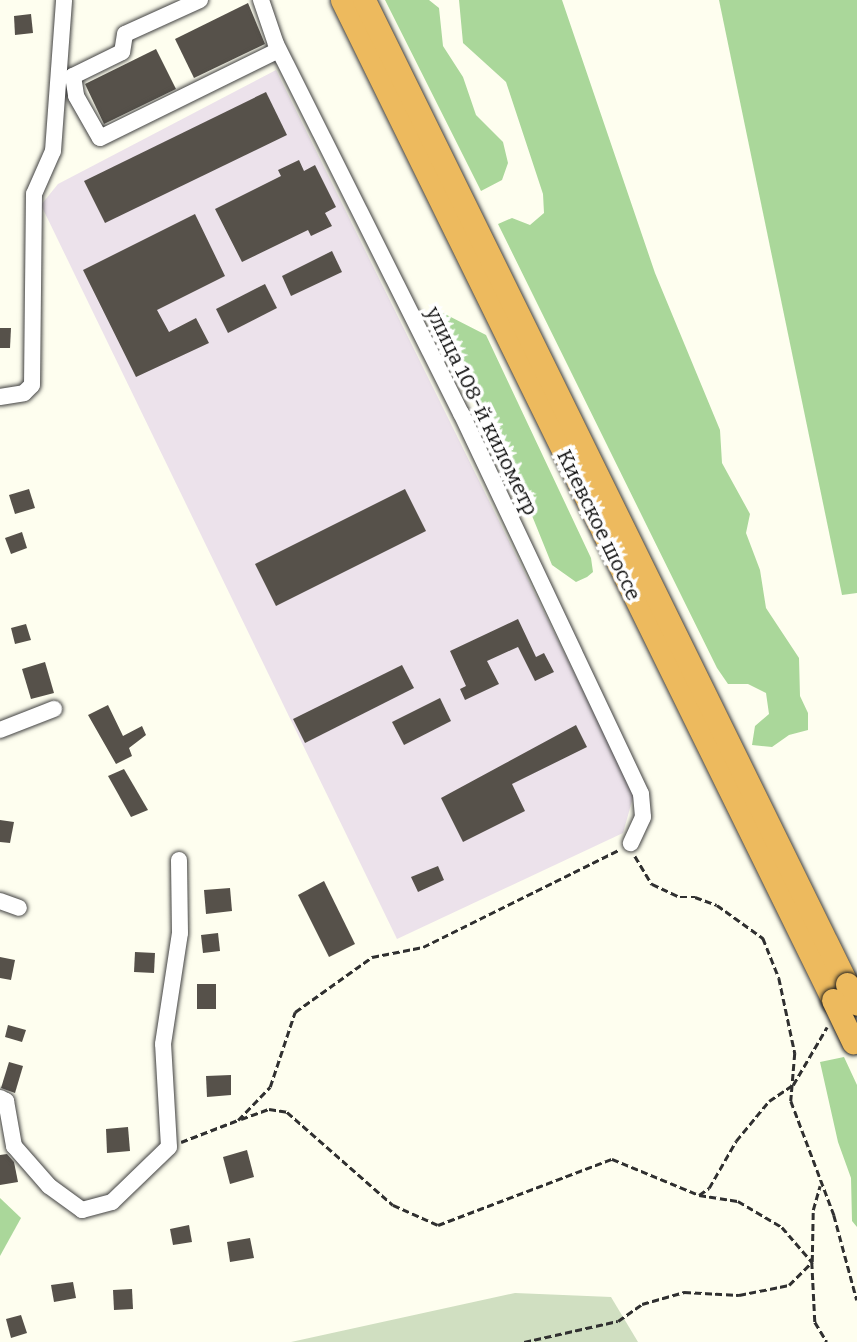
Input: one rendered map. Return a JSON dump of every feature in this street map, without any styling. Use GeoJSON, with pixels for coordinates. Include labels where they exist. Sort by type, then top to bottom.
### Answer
{"type":"FeatureCollection","features":[{"type":"Feature","properties":{"kind":"highway","name":"Киевское шоссе"},"geometry":{"type":"LineString","coordinates":[[342,0],[843,1001]]}},
{"type":"Feature","properties":{"kind":"highway","name":"Киевское шоссе"},"geometry":{"type":"LineString","coordinates":[[365,0],[843,1001],[855,1046]]}},
{"type":"Feature","properties":{"kind":"street"},"geometry":{"type":"LineString","coordinates":[[0,397],[24,393],[32,385],[34,194],[52,151],[64,0]]}},
{"type":"Feature","properties":{"kind":"street"},"geometry":{"type":"LineString","coordinates":[[200,0],[125,34],[122,52],[73,76],[76,96],[100,138],[279,50]]}},
{"type":"Feature","properties":{"kind":"street","name":"улица 108-й километр"},"geometry":{"type":"LineString","coordinates":[[261,0],[279,50],[461,413],[641,794],[643,817],[631,843]]}},
{"type":"Feature","properties":{"kind":"street"},"geometry":{"type":"LineString","coordinates":[[0,730],[54,709]]}},
{"type":"Feature","properties":{"kind":"street"},"geometry":{"type":"LineString","coordinates":[[0,1098],[6,1101],[15,1146],[49,1186],[82,1210],[112,1202],[169,1147],[163,1044],[180,933],[179,860]]}},
{"type":"Feature","properties":{"kind":"street"},"geometry":{"type":"LineString","coordinates":[[0,901],[19,908]]}},
{"type":"Feature","properties":{"kind":"path"},"geometry":{"type":"LineString","coordinates":[[238,1120],[270,1087],[295,1012],[372,957],[424,947],[631,843],[636,860],[652,884],[680,897],[695,897],[717,905],[763,938],[779,978],[795,1053],[791,1101],[820,1186],[834,1215],[857,1300]]}},
{"type":"Feature","properties":{"kind":"path"},"geometry":{"type":"LineString","coordinates":[[699,1195],[709,1188],[736,1141],[769,1101],[793,1085],[843,1001]]}},
{"type":"Feature","properties":{"kind":"path"},"geometry":{"type":"LineString","coordinates":[[169,1147],[269,1109],[287,1112],[393,1205],[438,1224],[612,1159],[699,1195],[738,1201],[782,1227],[812,1262]]}},
{"type":"Feature","properties":{"kind":"path"},"geometry":{"type":"LineString","coordinates":[[820,1186],[813,1210],[812,1262],[815,1322],[827,1342]]}},
{"type":"Feature","properties":{"kind":"path"},"geometry":{"type":"LineString","coordinates":[[524,1342],[618,1321],[642,1304],[684,1292],[739,1295],[789,1285],[812,1262]]}},
{"type":"Feature","properties":{"kind":"shaded area"},"geometry":{"type":"Polygon","coordinates":[[[276,70],[634,794],[623,833],[397,939],[41,205],[58,184],[276,70]]]}},
{"type":"Feature","properties":{"kind":"green space"},"geometry":{"type":"Polygon","coordinates":[[[385,0],[429,0],[439,8],[443,46],[463,77],[476,115],[503,142],[508,163],[502,180],[481,191],[385,0]]]}},
{"type":"Feature","properties":{"kind":"green space"},"geometry":{"type":"Polygon","coordinates":[[[459,0],[562,0],[655,273],[720,430],[722,463],[750,514],[746,533],[760,570],[766,608],[799,658],[800,696],[808,713],[808,730],[789,735],[772,747],[752,745],[755,726],[769,714],[766,693],[748,684],[728,684],[717,668],[498,224],[512,218],[530,225],[544,213],[543,194],[506,82],[463,43],[459,0]]]}},
{"type":"Feature","properties":{"kind":"green space"},"geometry":{"type":"Polygon","coordinates":[[[719,0],[857,0],[857,593],[842,595],[719,0]]]}},
{"type":"Feature","properties":{"kind":"green space"},"geometry":{"type":"Polygon","coordinates":[[[441,312],[486,335],[591,558],[593,572],[587,577],[576,582],[552,565],[520,486],[500,458],[441,312]]]}},
{"type":"Feature","properties":{"kind":"green space"},"geometry":{"type":"Polygon","coordinates":[[[844,1057],[857,1085],[857,1227],[852,1221],[851,1178],[838,1142],[820,1062],[844,1057]]]}},
{"type":"Feature","properties":{"kind":"green space"},"geometry":{"type":"Polygon","coordinates":[[[0,1198],[21,1218],[0,1256],[0,1198]]]}},
{"type":"Feature","properties":{"kind":"green space"},"geometry":{"type":"Polygon","coordinates":[[[515,1293],[611,1297],[638,1342],[291,1342],[515,1293]]]}},
{"type":"Feature","properties":{"kind":"building"},"geometry":{"type":"Polygon","coordinates":[[[248,3],[265,44],[194,78],[175,39],[248,3]]]}},
{"type":"Feature","properties":{"kind":"building"},"geometry":{"type":"Polygon","coordinates":[[[31,14],[33,33],[15,35],[14,16],[31,14]]]}},
{"type":"Feature","properties":{"kind":"building"},"geometry":{"type":"Polygon","coordinates":[[[156,49],[176,89],[104,124],[85,84],[156,49]]]}},
{"type":"Feature","properties":{"kind":"building"},"geometry":{"type":"Polygon","coordinates":[[[266,92],[287,135],[105,223],[84,181],[266,92]]]}},
{"type":"Feature","properties":{"kind":"building"},"geometry":{"type":"Polygon","coordinates":[[[299,160],[304,171],[315,165],[336,207],[325,213],[332,226],[311,236],[308,230],[242,262],[215,209],[281,176],[278,170],[299,160]]]}},
{"type":"Feature","properties":{"kind":"building"},"geometry":{"type":"Polygon","coordinates":[[[195,214],[225,276],[157,310],[169,332],[196,318],[209,343],[136,377],[83,270],[195,214]]]}},
{"type":"Feature","properties":{"kind":"building"},"geometry":{"type":"Polygon","coordinates":[[[332,251],[342,272],[291,296],[282,276],[332,251]]]}},
{"type":"Feature","properties":{"kind":"building"},"geometry":{"type":"Polygon","coordinates":[[[265,284],[277,308],[228,333],[216,309],[265,284]]]}},
{"type":"Feature","properties":{"kind":"building"},"geometry":{"type":"Polygon","coordinates":[[[0,328],[11,328],[10,348],[0,348],[0,328]]]}},
{"type":"Feature","properties":{"kind":"building"},"geometry":{"type":"Polygon","coordinates":[[[29,489],[35,508],[15,514],[9,495],[29,489]]]}},
{"type":"Feature","properties":{"kind":"building"},"geometry":{"type":"Polygon","coordinates":[[[405,489],[426,531],[276,606],[255,564],[405,489]]]}},
{"type":"Feature","properties":{"kind":"building"},"geometry":{"type":"Polygon","coordinates":[[[22,532],[27,548],[11,554],[5,538],[22,532]]]}},
{"type":"Feature","properties":{"kind":"building"},"geometry":{"type":"Polygon","coordinates":[[[518,619],[536,657],[544,653],[554,672],[535,681],[518,647],[487,661],[499,684],[465,700],[460,689],[466,686],[450,651],[518,619]]]}},
{"type":"Feature","properties":{"kind":"building"},"geometry":{"type":"Polygon","coordinates":[[[26,624],[31,640],[15,644],[11,628],[26,624]]]}},
{"type":"Feature","properties":{"kind":"building"},"geometry":{"type":"Polygon","coordinates":[[[45,662],[54,693],[31,699],[22,669],[45,662]]]}},
{"type":"Feature","properties":{"kind":"building"},"geometry":{"type":"Polygon","coordinates":[[[402,665],[414,688],[305,743],[293,719],[402,665]]]}},
{"type":"Feature","properties":{"kind":"building"},"geometry":{"type":"Polygon","coordinates":[[[440,698],[451,721],[404,745],[392,722],[440,698]]]}},
{"type":"Feature","properties":{"kind":"building"},"geometry":{"type":"Polygon","coordinates":[[[108,705],[123,736],[142,726],[146,735],[129,748],[132,756],[116,764],[88,715],[108,705]]]}},
{"type":"Feature","properties":{"kind":"building"},"geometry":{"type":"Polygon","coordinates":[[[576,725],[587,747],[512,784],[525,811],[463,842],[441,798],[576,725]]]}},
{"type":"Feature","properties":{"kind":"building"},"geometry":{"type":"Polygon","coordinates":[[[124,769],[148,810],[131,817],[108,776],[124,769]]]}},
{"type":"Feature","properties":{"kind":"building"},"geometry":{"type":"Polygon","coordinates":[[[0,820],[14,822],[10,843],[0,842],[0,820]]]}},
{"type":"Feature","properties":{"kind":"building"},"geometry":{"type":"Polygon","coordinates":[[[438,866],[444,880],[418,892],[411,877],[438,866]]]}},
{"type":"Feature","properties":{"kind":"building"},"geometry":{"type":"Polygon","coordinates":[[[324,881],[355,944],[329,957],[298,895],[324,881]]]}},
{"type":"Feature","properties":{"kind":"building"},"geometry":{"type":"Polygon","coordinates":[[[230,888],[232,911],[206,914],[204,890],[230,888]]]}},
{"type":"Feature","properties":{"kind":"building"},"geometry":{"type":"Polygon","coordinates":[[[218,933],[220,951],[203,953],[201,935],[218,933]]]}},
{"type":"Feature","properties":{"kind":"building"},"geometry":{"type":"Polygon","coordinates":[[[135,952],[155,953],[154,973],[134,972],[135,952]]]}},
{"type":"Feature","properties":{"kind":"building"},"geometry":{"type":"Polygon","coordinates":[[[0,957],[15,960],[11,980],[0,978],[0,957]]]}},
{"type":"Feature","properties":{"kind":"building"},"geometry":{"type":"Polygon","coordinates":[[[197,984],[216,984],[216,1009],[197,1009],[197,984]]]}},
{"type":"Feature","properties":{"kind":"building"},"geometry":{"type":"Polygon","coordinates":[[[8,1025],[26,1030],[22,1042],[5,1037],[8,1025]]]}},
{"type":"Feature","properties":{"kind":"building"},"geometry":{"type":"Polygon","coordinates":[[[9,1062],[23,1066],[15,1093],[1,1088],[9,1062]]]}},
{"type":"Feature","properties":{"kind":"building"},"geometry":{"type":"Polygon","coordinates":[[[231,1075],[231,1095],[207,1097],[206,1076],[231,1075]]]}},
{"type":"Feature","properties":{"kind":"building"},"geometry":{"type":"Polygon","coordinates":[[[128,1127],[130,1151],[107,1153],[106,1129],[128,1127]]]}},
{"type":"Feature","properties":{"kind":"building"},"geometry":{"type":"Polygon","coordinates":[[[247,1150],[254,1177],[230,1184],[223,1157],[247,1150]]]}},
{"type":"Feature","properties":{"kind":"building"},"geometry":{"type":"Polygon","coordinates":[[[7,1154],[14,1162],[18,1182],[0,1185],[0,1155],[7,1154]]]}},
{"type":"Feature","properties":{"kind":"building"},"geometry":{"type":"Polygon","coordinates":[[[189,1225],[192,1242],[173,1245],[170,1229],[189,1225]]]}},
{"type":"Feature","properties":{"kind":"building"},"geometry":{"type":"Polygon","coordinates":[[[250,1238],[254,1258],[230,1262],[227,1242],[250,1238]]]}},
{"type":"Feature","properties":{"kind":"building"},"geometry":{"type":"Polygon","coordinates":[[[73,1282],[76,1298],[54,1302],[51,1285],[73,1282]]]}},
{"type":"Feature","properties":{"kind":"building"},"geometry":{"type":"Polygon","coordinates":[[[132,1289],[133,1309],[114,1310],[113,1290],[132,1289]]]}},
{"type":"Feature","properties":{"kind":"building"},"geometry":{"type":"Polygon","coordinates":[[[21,1315],[27,1333],[11,1338],[6,1319],[21,1315]]]}}]}
